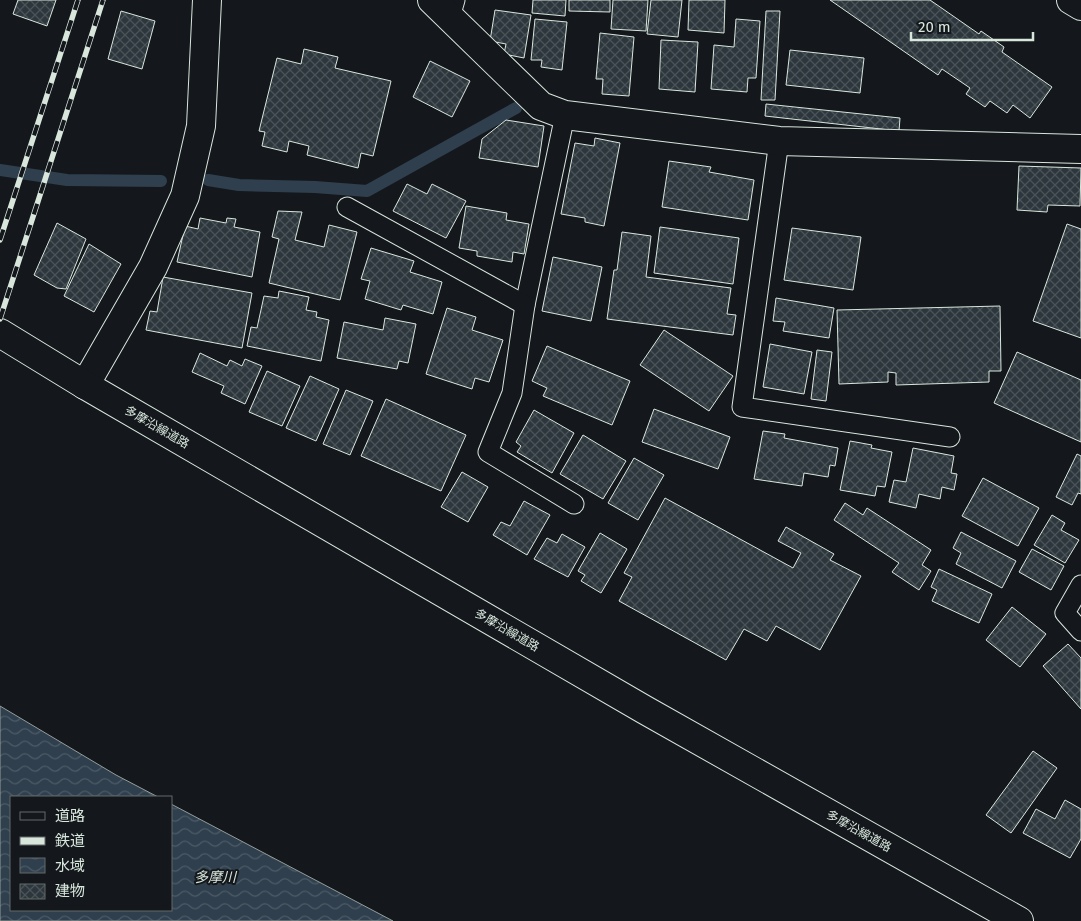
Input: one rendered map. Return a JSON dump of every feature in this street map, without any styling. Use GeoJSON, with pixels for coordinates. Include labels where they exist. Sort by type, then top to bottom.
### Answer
{"type":"FeatureCollection","features":[{"type":"Feature","properties":{"kind":"street"},"geometry":{"type":"LineString","coordinates":[[85,385],[152,267],[185,196],[201,126],[207,0]]}},
{"type":"Feature","properties":{"kind":"street"},"geometry":{"type":"LineString","coordinates":[[1071,0],[1081,6]]}},
{"type":"Feature","properties":{"kind":"street"},"geometry":{"type":"LineString","coordinates":[[446,6],[542,106],[565,115],[778,141],[1081,149]]}},
{"type":"Feature","properties":{"kind":"street","name":"多摩沿線道路"},"geometry":{"type":"LineString","coordinates":[[0,333],[85,385],[645,710],[1019,921]]}},
{"type":"Feature","properties":{"kind":"lane"},"geometry":{"type":"LineString","coordinates":[[565,115],[525,305],[512,393],[488,452],[574,504]]}},
{"type":"Feature","properties":{"kind":"lane"},"geometry":{"type":"LineString","coordinates":[[778,141],[742,407],[950,437]]}},
{"type":"Feature","properties":{"kind":"lane"},"geometry":{"type":"LineString","coordinates":[[347,207],[525,305]]}},
{"type":"Feature","properties":{"kind":"lane"},"geometry":{"type":"LineString","coordinates":[[1081,585],[1065,613],[1081,631]]}},
{"type":"Feature","properties":{"kind":"water","name":"多摩川"},"geometry":{"type":"Polygon","coordinates":[[[0,706],[116,775],[156,796],[10,796],[10,911],[172,911],[172,805],[393,921],[0,921],[0,706]]]}},
{"type":"Feature","properties":{"kind":"building"},"geometry":{"type":"Polygon","coordinates":[[[18,0],[56,0],[47,26],[13,14],[18,0]]]}},
{"type":"Feature","properties":{"kind":"building"},"geometry":{"type":"Polygon","coordinates":[[[533,0],[566,0],[565,16],[532,13],[533,0]]]}},
{"type":"Feature","properties":{"kind":"building"},"geometry":{"type":"Polygon","coordinates":[[[569,0],[610,0],[610,12],[569,11],[569,0]]]}},
{"type":"Feature","properties":{"kind":"building"},"geometry":{"type":"Polygon","coordinates":[[[613,0],[648,0],[646,31],[611,29],[613,0]]]}},
{"type":"Feature","properties":{"kind":"building"},"geometry":{"type":"Polygon","coordinates":[[[651,0],[682,0],[678,37],[647,34],[651,0]]]}},
{"type":"Feature","properties":{"kind":"building"},"geometry":{"type":"Polygon","coordinates":[[[689,0],[725,0],[724,33],[688,30],[689,0]]]}},
{"type":"Feature","properties":{"kind":"building"},"geometry":{"type":"Polygon","coordinates":[[[830,0],[930,0],[979,34],[981,31],[1004,47],[1002,52],[1052,87],[1030,118],[1013,105],[1007,113],[990,101],[985,107],[966,94],[970,88],[942,69],[938,75],[830,0]]]}},
{"type":"Feature","properties":{"kind":"building"},"geometry":{"type":"Polygon","coordinates":[[[495,10],[531,15],[524,58],[504,54],[506,44],[490,41],[495,10]]]}},
{"type":"Feature","properties":{"kind":"building"},"geometry":{"type":"Polygon","coordinates":[[[121,11],[155,21],[142,69],[108,59],[121,11]]]}},
{"type":"Feature","properties":{"kind":"building"},"geometry":{"type":"Polygon","coordinates":[[[766,11],[780,11],[775,100],[761,100],[766,11]]]}},
{"type":"Feature","properties":{"kind":"building"},"geometry":{"type":"Polygon","coordinates":[[[535,19],[567,22],[562,70],[541,67],[542,60],[531,60],[535,19]]]}},
{"type":"Feature","properties":{"kind":"building"},"geometry":{"type":"Polygon","coordinates":[[[736,19],[760,21],[756,78],[748,78],[747,92],[711,89],[714,45],[734,47],[736,19]]]}},
{"type":"Feature","properties":{"kind":"building"},"geometry":{"type":"Polygon","coordinates":[[[600,33],[634,37],[629,96],[602,94],[603,79],[596,79],[600,33]]]}},
{"type":"Feature","properties":{"kind":"building"},"geometry":{"type":"Polygon","coordinates":[[[661,40],[698,42],[695,92],[659,89],[661,40]]]}},
{"type":"Feature","properties":{"kind":"building"},"geometry":{"type":"Polygon","coordinates":[[[304,49],[338,57],[335,68],[391,81],[373,156],[361,153],[358,168],[307,155],[309,146],[289,141],[287,152],[262,146],[265,132],[259,131],[277,58],[301,64],[304,49]]]}},
{"type":"Feature","properties":{"kind":"building"},"geometry":{"type":"Polygon","coordinates":[[[790,50],[864,58],[860,93],[786,85],[790,50]]]}},
{"type":"Feature","properties":{"kind":"building"},"geometry":{"type":"Polygon","coordinates":[[[430,61],[470,81],[452,117],[413,97],[430,61]]]}},
{"type":"Feature","properties":{"kind":"building"},"geometry":{"type":"Polygon","coordinates":[[[766,104],[900,118],[899,131],[765,116],[766,104]]]}},
{"type":"Feature","properties":{"kind":"building"},"geometry":{"type":"Polygon","coordinates":[[[506,120],[544,126],[538,167],[479,158],[482,139],[506,120]]]}},
{"type":"Feature","properties":{"kind":"building"},"geometry":{"type":"Polygon","coordinates":[[[595,138],[620,143],[604,226],[585,222],[585,218],[561,214],[575,143],[594,146],[595,138]]]}},
{"type":"Feature","properties":{"kind":"building"},"geometry":{"type":"Polygon","coordinates":[[[669,161],[711,167],[709,172],[754,180],[748,220],[662,207],[669,161]]]}},
{"type":"Feature","properties":{"kind":"building"},"geometry":{"type":"Polygon","coordinates":[[[1019,166],[1081,168],[1080,206],[1048,205],[1047,212],[1017,210],[1019,166]]]}},
{"type":"Feature","properties":{"kind":"building"},"geometry":{"type":"Polygon","coordinates":[[[407,184],[427,194],[432,184],[466,201],[446,238],[393,211],[407,184]]]}},
{"type":"Feature","properties":{"kind":"building"},"geometry":{"type":"Polygon","coordinates":[[[466,206],[507,213],[506,220],[529,224],[524,254],[513,252],[512,262],[477,256],[477,251],[459,248],[466,206]]]}},
{"type":"Feature","properties":{"kind":"building"},"geometry":{"type":"Polygon","coordinates":[[[278,211],[302,212],[295,240],[324,247],[329,225],[357,232],[340,300],[269,283],[279,239],[272,237],[278,211]]]}},
{"type":"Feature","properties":{"kind":"building"},"geometry":{"type":"Polygon","coordinates":[[[200,218],[226,223],[227,218],[236,219],[234,227],[260,232],[252,277],[177,262],[185,226],[198,229],[200,218]]]}},
{"type":"Feature","properties":{"kind":"building"},"geometry":{"type":"Polygon","coordinates":[[[57,223],[86,239],[66,289],[57,288],[34,275],[57,223]]]}},
{"type":"Feature","properties":{"kind":"building"},"geometry":{"type":"Polygon","coordinates":[[[1067,224],[1081,229],[1081,338],[1033,321],[1067,224]]]}},
{"type":"Feature","properties":{"kind":"building"},"geometry":{"type":"Polygon","coordinates":[[[660,227],[739,238],[733,284],[654,273],[660,227]]]}},
{"type":"Feature","properties":{"kind":"building"},"geometry":{"type":"Polygon","coordinates":[[[792,228],[861,237],[853,290],[784,280],[792,228]]]}},
{"type":"Feature","properties":{"kind":"building"},"geometry":{"type":"Polygon","coordinates":[[[622,232],[651,236],[646,277],[731,288],[727,314],[736,315],[733,335],[607,319],[614,270],[617,270],[622,232]]]}},
{"type":"Feature","properties":{"kind":"building"},"geometry":{"type":"Polygon","coordinates":[[[89,244],[121,264],[94,312],[64,296],[89,244]]]}},
{"type":"Feature","properties":{"kind":"building"},"geometry":{"type":"Polygon","coordinates":[[[371,248],[414,261],[410,272],[442,282],[433,314],[403,305],[401,310],[365,299],[370,281],[361,279],[371,248]]]}},
{"type":"Feature","properties":{"kind":"building"},"geometry":{"type":"Polygon","coordinates":[[[553,257],[602,267],[591,321],[542,311],[553,257]]]}},
{"type":"Feature","properties":{"kind":"building"},"geometry":{"type":"Polygon","coordinates":[[[163,277],[252,293],[242,348],[146,330],[150,311],[157,312],[163,277]]]}},
{"type":"Feature","properties":{"kind":"building"},"geometry":{"type":"Polygon","coordinates":[[[279,291],[309,297],[306,310],[317,312],[316,317],[329,320],[321,361],[247,346],[251,327],[257,328],[264,296],[278,298],[279,291]]]}},
{"type":"Feature","properties":{"kind":"building"},"geometry":{"type":"Polygon","coordinates":[[[776,298],[834,308],[829,338],[783,331],[785,322],[773,321],[776,298]]]}},
{"type":"Feature","properties":{"kind":"building"},"geometry":{"type":"Polygon","coordinates":[[[1000,306],[1001,371],[989,371],[989,382],[896,385],[896,373],[888,372],[888,382],[839,384],[837,310],[1000,306]]]}},
{"type":"Feature","properties":{"kind":"building"},"geometry":{"type":"Polygon","coordinates":[[[447,308],[476,317],[472,330],[503,340],[489,382],[475,378],[472,389],[426,374],[447,308]]]}},
{"type":"Feature","properties":{"kind":"building"},"geometry":{"type":"Polygon","coordinates":[[[385,318],[416,324],[408,363],[399,361],[397,369],[337,358],[344,322],[383,330],[385,318]]]}},
{"type":"Feature","properties":{"kind":"building"},"geometry":{"type":"Polygon","coordinates":[[[664,330],[733,376],[709,411],[640,365],[664,330]]]}},
{"type":"Feature","properties":{"kind":"building"},"geometry":{"type":"Polygon","coordinates":[[[770,344],[812,352],[804,394],[763,387],[770,344]]]}},
{"type":"Feature","properties":{"kind":"building"},"geometry":{"type":"Polygon","coordinates":[[[547,346],[630,381],[612,425],[543,396],[547,388],[532,381],[547,346]]]}},
{"type":"Feature","properties":{"kind":"building"},"geometry":{"type":"Polygon","coordinates":[[[817,350],[832,352],[826,401],[811,399],[817,350]]]}},
{"type":"Feature","properties":{"kind":"building"},"geometry":{"type":"Polygon","coordinates":[[[1017,352],[1081,380],[1081,442],[994,403],[1017,352]]]}},
{"type":"Feature","properties":{"kind":"building"},"geometry":{"type":"Polygon","coordinates":[[[200,353],[227,366],[230,360],[242,366],[245,359],[262,366],[245,404],[221,393],[224,386],[192,372],[200,353]]]}},
{"type":"Feature","properties":{"kind":"building"},"geometry":{"type":"Polygon","coordinates":[[[267,371],[300,386],[282,426],[249,412],[267,371]]]}},
{"type":"Feature","properties":{"kind":"building"},"geometry":{"type":"Polygon","coordinates":[[[310,376],[339,389],[316,441],[286,428],[310,376]]]}},
{"type":"Feature","properties":{"kind":"building"},"geometry":{"type":"Polygon","coordinates":[[[346,390],[373,401],[350,455],[323,444],[346,390]]]}},
{"type":"Feature","properties":{"kind":"building"},"geometry":{"type":"Polygon","coordinates":[[[386,399],[466,435],[441,491],[361,456],[386,399]]]}},
{"type":"Feature","properties":{"kind":"building"},"geometry":{"type":"Polygon","coordinates":[[[654,409],[730,437],[718,469],[642,442],[654,409]]]}},
{"type":"Feature","properties":{"kind":"building"},"geometry":{"type":"Polygon","coordinates":[[[534,410],[574,433],[552,473],[517,452],[521,446],[516,442],[534,410]]]}},
{"type":"Feature","properties":{"kind":"building"},"geometry":{"type":"Polygon","coordinates":[[[763,431],[785,434],[784,438],[838,448],[835,466],[830,465],[828,477],[804,473],[802,486],[754,479],[763,431]]]}},
{"type":"Feature","properties":{"kind":"building"},"geometry":{"type":"Polygon","coordinates":[[[583,435],[626,461],[603,499],[560,474],[583,435]]]}},
{"type":"Feature","properties":{"kind":"building"},"geometry":{"type":"Polygon","coordinates":[[[850,441],[872,445],[871,448],[892,452],[885,487],[877,486],[875,496],[840,490],[850,441]]]}},
{"type":"Feature","properties":{"kind":"building"},"geometry":{"type":"Polygon","coordinates":[[[913,448],[954,456],[951,473],[957,474],[954,490],[942,487],[940,499],[919,494],[916,508],[889,502],[894,480],[906,482],[913,448]]]}},
{"type":"Feature","properties":{"kind":"building"},"geometry":{"type":"Polygon","coordinates":[[[1077,454],[1081,456],[1081,494],[1078,493],[1072,505],[1056,497],[1077,454]]]}},
{"type":"Feature","properties":{"kind":"building"},"geometry":{"type":"Polygon","coordinates":[[[634,458],[664,475],[638,520],[608,503],[634,458]]]}},
{"type":"Feature","properties":{"kind":"building"},"geometry":{"type":"Polygon","coordinates":[[[462,472],[488,487],[468,522],[441,507],[462,472]]]}},
{"type":"Feature","properties":{"kind":"building"},"geometry":{"type":"Polygon","coordinates":[[[983,478],[1039,508],[1018,546],[962,516],[983,478]]]}},
{"type":"Feature","properties":{"kind":"building"},"geometry":{"type":"Polygon","coordinates":[[[665,498],[793,568],[801,553],[778,541],[786,527],[834,554],[830,560],[861,576],[820,650],[776,626],[767,641],[744,629],[726,660],[619,601],[632,577],[624,573],[665,498]]]}},
{"type":"Feature","properties":{"kind":"building"},"geometry":{"type":"Polygon","coordinates":[[[524,501],[550,515],[527,555],[493,535],[501,522],[510,526],[524,501]]]}},
{"type":"Feature","properties":{"kind":"building"},"geometry":{"type":"Polygon","coordinates":[[[845,503],[863,515],[867,508],[931,550],[922,565],[931,571],[919,590],[892,572],[899,563],[834,520],[845,503]]]}},
{"type":"Feature","properties":{"kind":"building"},"geometry":{"type":"Polygon","coordinates":[[[1052,515],[1065,523],[1061,530],[1079,540],[1065,563],[1034,545],[1052,515]]]}},
{"type":"Feature","properties":{"kind":"building"},"geometry":{"type":"Polygon","coordinates":[[[961,532],[1016,561],[1002,588],[956,564],[961,553],[953,548],[961,532]]]}},
{"type":"Feature","properties":{"kind":"building"},"geometry":{"type":"Polygon","coordinates":[[[600,533],[627,549],[601,593],[581,581],[585,575],[578,571],[600,533]]]}},
{"type":"Feature","properties":{"kind":"building"},"geometry":{"type":"Polygon","coordinates":[[[562,534],[585,547],[568,577],[534,559],[547,538],[557,543],[562,534]]]}},
{"type":"Feature","properties":{"kind":"building"},"geometry":{"type":"Polygon","coordinates":[[[1032,549],[1064,566],[1051,590],[1019,572],[1032,549]]]}},
{"type":"Feature","properties":{"kind":"building"},"geometry":{"type":"Polygon","coordinates":[[[939,569],[992,594],[979,623],[932,601],[937,590],[931,587],[939,569]]]}},
{"type":"Feature","properties":{"kind":"building"},"geometry":{"type":"Polygon","coordinates":[[[1012,607],[1046,634],[1020,667],[986,640],[1012,607]]]}},
{"type":"Feature","properties":{"kind":"building"},"geometry":{"type":"Polygon","coordinates":[[[1068,644],[1081,658],[1081,709],[1043,666],[1068,644]]]}},
{"type":"Feature","properties":{"kind":"building"},"geometry":{"type":"Polygon","coordinates":[[[1033,751],[1057,768],[1011,833],[986,815],[1033,751]]]}},
{"type":"Feature","properties":{"kind":"building"},"geometry":{"type":"Polygon","coordinates":[[[1065,800],[1081,809],[1081,839],[1070,858],[1023,833],[1036,809],[1055,819],[1065,800]]]}},
{"type":"Feature","properties":{"kind":"waterway"},"geometry":{"type":"LineString","coordinates":[[208,180],[239,185],[315,187],[367,191],[516,108]]}},
{"type":"Feature","properties":{"kind":"waterway"},"geometry":{"type":"LineString","coordinates":[[0,170],[67,180],[161,181]]}},
{"type":"Feature","properties":{"kind":"railway"},"geometry":{"type":"LineString","coordinates":[[0,240],[78,0]]}},
{"type":"Feature","properties":{"kind":"railway"},"geometry":{"type":"LineString","coordinates":[[0,319],[103,0]]}}]}
